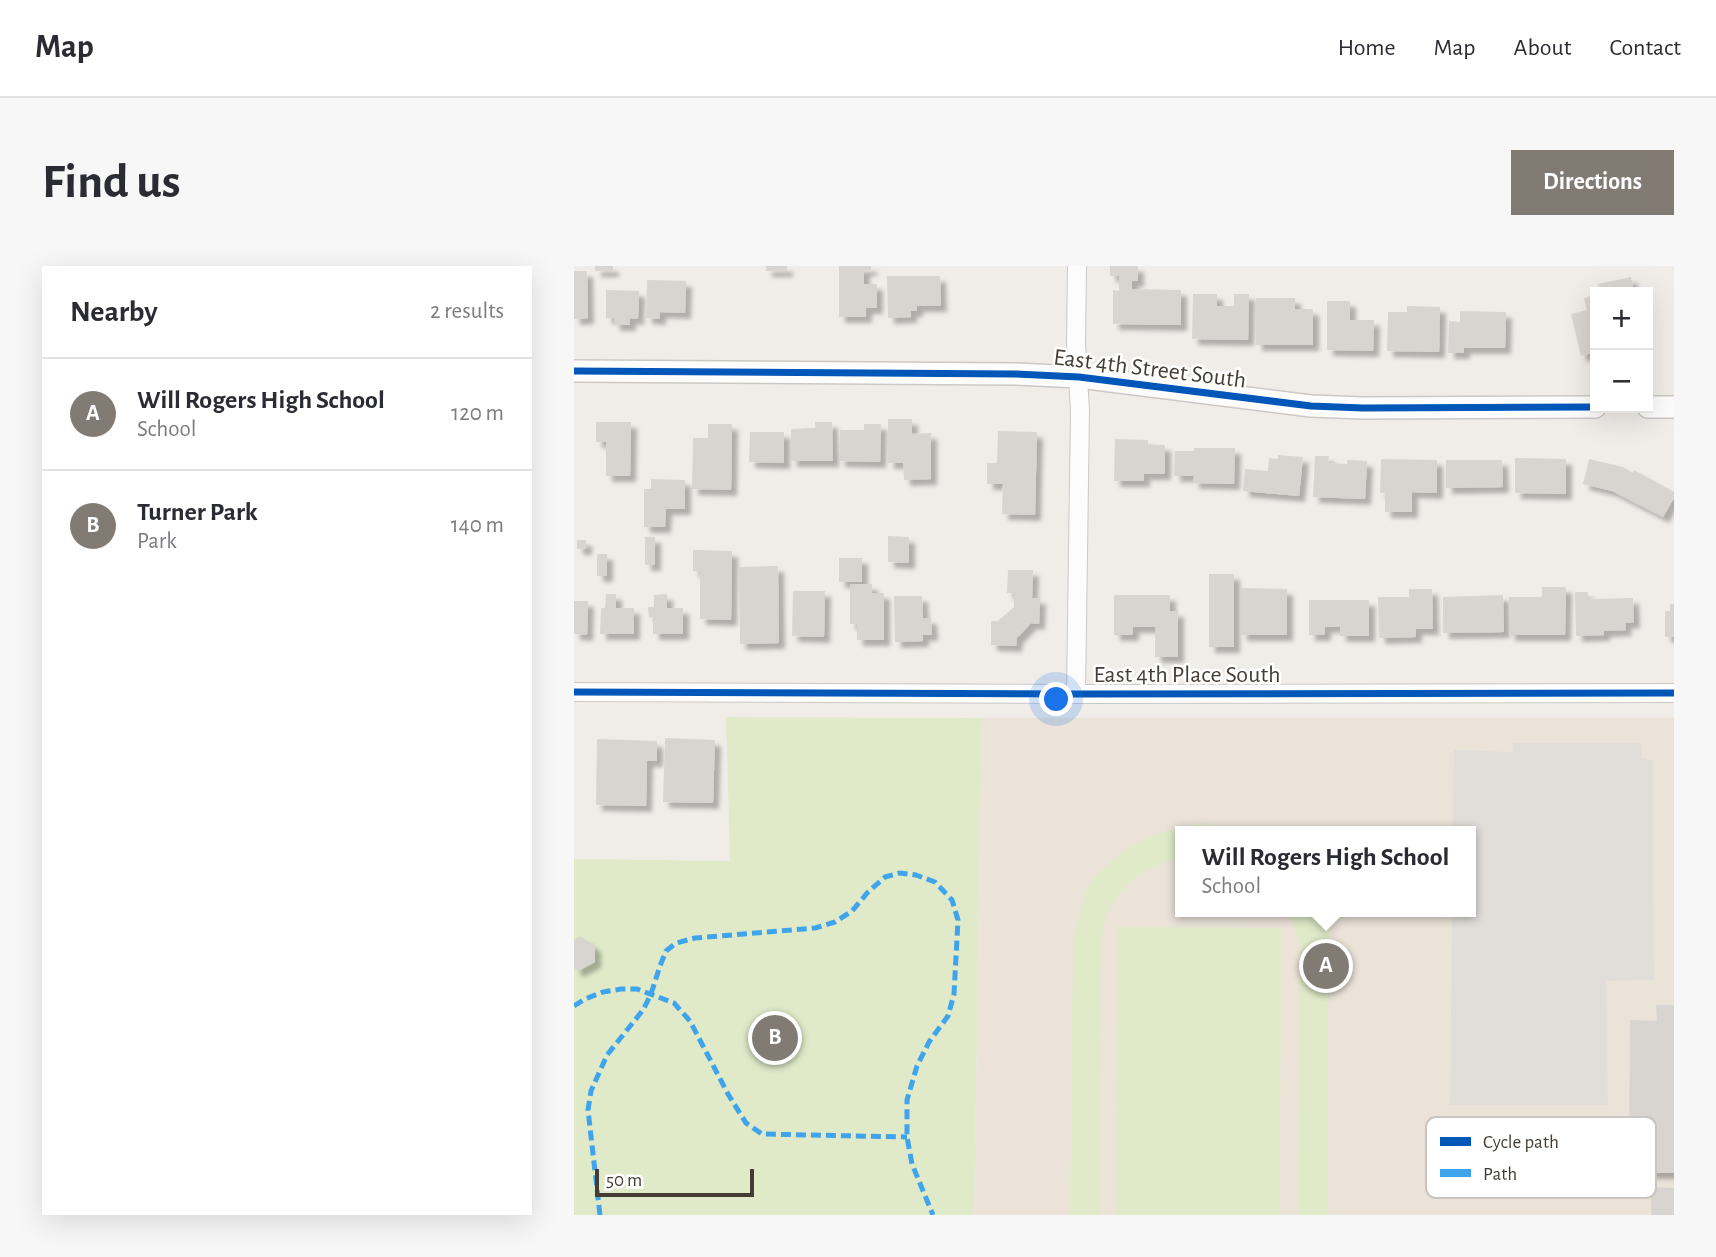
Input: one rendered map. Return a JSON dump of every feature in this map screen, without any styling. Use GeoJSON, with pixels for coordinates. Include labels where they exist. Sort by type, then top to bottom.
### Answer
{"type":"FeatureCollection","features":[{"type":"Feature","properties":{"kind":"street"},"geometry":{"type":"LineString","coordinates":[[1076,694],[1079,377],[1076,343],[1077,266]]}},
{"type":"Feature","properties":{"kind":"street","name":"East 4th Street South"},"geometry":{"type":"LineString","coordinates":[[574,372],[995,373],[1079,377],[1311,406],[1590,407]]}},
{"type":"Feature","properties":{"kind":"street"},"geometry":{"type":"LineString","coordinates":[[1653,407],[1674,407]]}},
{"type":"Feature","properties":{"kind":"street","name":"East 4th Place South"},"geometry":{"type":"LineString","coordinates":[[574,692],[1674,693]]}},
{"type":"Feature","properties":{"kind":"shaded area"},"geometry":{"type":"Polygon","coordinates":[[[982,718],[1674,718],[1674,1215],[974,1215],[982,718]]]}},
{"type":"Feature","properties":{"kind":"shaded area"},"geometry":{"type":"Polygon","coordinates":[[[1514,743],[1642,743],[1642,758],[1653,761],[1654,980],[1606,981],[1608,1105],[1450,1105],[1452,917],[1476,917],[1476,826],[1453,826],[1454,750],[1513,752],[1514,743]]]}},
{"type":"Feature","properties":{"kind":"green space"},"geometry":{"type":"Polygon","coordinates":[[[726,717],[982,718],[974,1215],[574,1215],[574,859],[730,861],[726,717]]]}},
{"type":"Feature","properties":{"kind":"green space"},"geometry":{"type":"Polygon","coordinates":[[[1202,823],[1222,826],[1188,826],[1202,823]]]}},
{"type":"Feature","properties":{"kind":"green space"},"geometry":{"type":"Polygon","coordinates":[[[1175,829],[1175,859],[1129,883],[1114,901],[1106,919],[1101,941],[1099,1215],[1070,1215],[1073,943],[1078,919],[1088,887],[1094,878],[1129,848],[1175,829]]]}},
{"type":"Feature","properties":{"kind":"green space"},"geometry":{"type":"Polygon","coordinates":[[[1329,917],[1327,1215],[1298,1215],[1300,947],[1292,918],[1329,917]]]}},
{"type":"Feature","properties":{"kind":"green space"},"geometry":{"type":"Polygon","coordinates":[[[1117,927],[1281,928],[1280,1215],[1115,1215],[1117,927]]]}},
{"type":"Feature","properties":{"kind":"building"},"geometry":{"type":"Polygon","coordinates":[[[595,266],[613,266],[613,271],[595,271],[595,266]]]}},
{"type":"Feature","properties":{"kind":"building"},"geometry":{"type":"Polygon","coordinates":[[[766,266],[787,266],[787,271],[766,271],[766,266]]]}},
{"type":"Feature","properties":{"kind":"building"},"geometry":{"type":"Polygon","coordinates":[[[839,266],[871,266],[871,270],[864,270],[864,284],[877,284],[877,308],[866,308],[866,317],[839,317],[839,266]]]}},
{"type":"Feature","properties":{"kind":"building"},"geometry":{"type":"Polygon","coordinates":[[[1110,266],[1138,266],[1138,281],[1132,281],[1132,289],[1181,290],[1181,325],[1113,324],[1113,290],[1119,291],[1119,276],[1110,276],[1110,266]]]}},
{"type":"Feature","properties":{"kind":"building"},"geometry":{"type":"Polygon","coordinates":[[[574,271],[587,271],[588,318],[574,319],[574,271]]]}},
{"type":"Feature","properties":{"kind":"building"},"geometry":{"type":"Polygon","coordinates":[[[887,276],[940,276],[941,306],[917,306],[917,311],[911,311],[911,317],[888,318],[887,276]]]}},
{"type":"Feature","properties":{"kind":"building"},"geometry":{"type":"Polygon","coordinates":[[[1631,277],[1633,287],[1599,287],[1598,284],[1631,277]]]}},
{"type":"Feature","properties":{"kind":"building"},"geometry":{"type":"Polygon","coordinates":[[[647,280],[686,281],[685,313],[660,312],[660,319],[646,318],[647,280]]]}},
{"type":"Feature","properties":{"kind":"building"},"geometry":{"type":"Polygon","coordinates":[[[606,290],[639,291],[638,319],[630,318],[630,325],[614,325],[614,318],[606,318],[606,290]]]}},
{"type":"Feature","properties":{"kind":"building"},"geometry":{"type":"Polygon","coordinates":[[[1193,294],[1217,294],[1217,306],[1234,306],[1234,294],[1249,294],[1248,340],[1192,339],[1193,294]]]}},
{"type":"Feature","properties":{"kind":"building"},"geometry":{"type":"Polygon","coordinates":[[[1590,296],[1590,353],[1581,356],[1571,314],[1587,310],[1584,298],[1590,296]]]}},
{"type":"Feature","properties":{"kind":"building"},"geometry":{"type":"Polygon","coordinates":[[[1256,298],[1295,298],[1295,309],[1313,309],[1313,345],[1256,345],[1256,298]]]}},
{"type":"Feature","properties":{"kind":"building"},"geometry":{"type":"Polygon","coordinates":[[[1327,301],[1350,301],[1350,320],[1374,320],[1373,351],[1327,350],[1327,301]]]}},
{"type":"Feature","properties":{"kind":"building"},"geometry":{"type":"Polygon","coordinates":[[[1407,306],[1440,307],[1439,352],[1387,351],[1388,312],[1407,312],[1407,306]]]}},
{"type":"Feature","properties":{"kind":"building"},"geometry":{"type":"Polygon","coordinates":[[[1460,311],[1506,312],[1505,348],[1464,348],[1464,353],[1448,353],[1449,321],[1460,322],[1460,311]]]}},
{"type":"Feature","properties":{"kind":"building"},"geometry":{"type":"Polygon","coordinates":[[[888,419],[912,419],[912,434],[931,433],[931,479],[904,480],[903,463],[888,463],[888,419]]]}},
{"type":"Feature","properties":{"kind":"building"},"geometry":{"type":"Polygon","coordinates":[[[596,422],[631,422],[630,476],[606,476],[606,442],[596,442],[596,422]]]}},
{"type":"Feature","properties":{"kind":"building"},"geometry":{"type":"Polygon","coordinates":[[[815,422],[832,422],[833,461],[791,461],[791,429],[815,428],[815,422]]]}},
{"type":"Feature","properties":{"kind":"building"},"geometry":{"type":"Polygon","coordinates":[[[708,424],[732,424],[731,490],[692,489],[693,438],[708,438],[708,424]]]}},
{"type":"Feature","properties":{"kind":"building"},"geometry":{"type":"Polygon","coordinates":[[[864,424],[881,424],[880,462],[839,461],[840,430],[864,430],[864,424]]]}},
{"type":"Feature","properties":{"kind":"building"},"geometry":{"type":"Polygon","coordinates":[[[998,431],[1037,432],[1035,515],[1002,514],[1003,484],[987,484],[987,463],[997,463],[998,431]]]}},
{"type":"Feature","properties":{"kind":"building"},"geometry":{"type":"Polygon","coordinates":[[[750,432],[784,432],[784,463],[749,462],[750,432]]]}},
{"type":"Feature","properties":{"kind":"building"},"geometry":{"type":"Polygon","coordinates":[[[1115,439],[1148,440],[1148,445],[1165,445],[1165,474],[1144,474],[1144,481],[1114,481],[1115,439]]]}},
{"type":"Feature","properties":{"kind":"building"},"geometry":{"type":"Polygon","coordinates":[[[1194,448],[1235,448],[1234,484],[1193,483],[1194,476],[1174,476],[1175,451],[1194,451],[1194,448]]]}},
{"type":"Feature","properties":{"kind":"building"},"geometry":{"type":"Polygon","coordinates":[[[1278,455],[1303,457],[1299,496],[1243,491],[1245,469],[1268,471],[1269,458],[1278,459],[1278,455]]]}},
{"type":"Feature","properties":{"kind":"building"},"geometry":{"type":"Polygon","coordinates":[[[1315,456],[1329,456],[1328,463],[1367,461],[1365,499],[1313,497],[1315,456]]]}},
{"type":"Feature","properties":{"kind":"building"},"geometry":{"type":"Polygon","coordinates":[[[1515,458],[1566,459],[1566,494],[1515,493],[1515,458]]]}},
{"type":"Feature","properties":{"kind":"building"},"geometry":{"type":"Polygon","coordinates":[[[1381,459],[1437,460],[1437,493],[1412,492],[1412,512],[1385,512],[1385,493],[1380,493],[1381,459]]]}},
{"type":"Feature","properties":{"kind":"building"},"geometry":{"type":"Polygon","coordinates":[[[1589,459],[1623,467],[1633,473],[1634,470],[1674,492],[1674,498],[1663,517],[1612,491],[1583,484],[1589,459]]]}},
{"type":"Feature","properties":{"kind":"building"},"geometry":{"type":"Polygon","coordinates":[[[1446,460],[1502,460],[1503,487],[1446,488],[1446,460]]]}},
{"type":"Feature","properties":{"kind":"building"},"geometry":{"type":"Polygon","coordinates":[[[651,479],[685,480],[685,509],[666,509],[665,527],[644,527],[644,489],[651,489],[651,479]]]}},
{"type":"Feature","properties":{"kind":"building"},"geometry":{"type":"Polygon","coordinates":[[[888,536],[909,537],[909,563],[888,562],[888,536]]]}},
{"type":"Feature","properties":{"kind":"building"},"geometry":{"type":"Polygon","coordinates":[[[645,537],[655,537],[655,565],[645,565],[645,537]]]}},
{"type":"Feature","properties":{"kind":"building"},"geometry":{"type":"Polygon","coordinates":[[[577,540],[586,540],[586,549],[577,549],[577,540]]]}},
{"type":"Feature","properties":{"kind":"building"},"geometry":{"type":"Polygon","coordinates":[[[693,550],[732,551],[731,620],[700,619],[700,572],[693,571],[693,550]]]}},
{"type":"Feature","properties":{"kind":"building"},"geometry":{"type":"Polygon","coordinates":[[[597,554],[607,554],[607,576],[597,576],[597,554]]]}},
{"type":"Feature","properties":{"kind":"building"},"geometry":{"type":"Polygon","coordinates":[[[839,558],[862,558],[862,582],[839,582],[839,558]]]}},
{"type":"Feature","properties":{"kind":"building"},"geometry":{"type":"Polygon","coordinates":[[[778,566],[779,643],[740,644],[739,567],[778,566]]]}},
{"type":"Feature","properties":{"kind":"building"},"geometry":{"type":"Polygon","coordinates":[[[1008,570],[1033,570],[1032,598],[1040,598],[1039,624],[1031,623],[1017,638],[1016,646],[991,645],[991,621],[998,621],[1014,607],[1014,593],[1007,593],[1008,570]]]}},
{"type":"Feature","properties":{"kind":"building"},"geometry":{"type":"Polygon","coordinates":[[[1209,574],[1234,574],[1234,647],[1209,647],[1209,574]]]}},
{"type":"Feature","properties":{"kind":"building"},"geometry":{"type":"Polygon","coordinates":[[[850,584],[872,584],[872,593],[884,593],[884,640],[857,640],[857,624],[850,624],[850,584]]]}},
{"type":"Feature","properties":{"kind":"building"},"geometry":{"type":"Polygon","coordinates":[[[1542,587],[1566,587],[1565,635],[1509,635],[1509,597],[1542,597],[1542,587]]]}},
{"type":"Feature","properties":{"kind":"building"},"geometry":{"type":"Polygon","coordinates":[[[1241,588],[1287,589],[1287,635],[1241,635],[1241,588]]]}},
{"type":"Feature","properties":{"kind":"building"},"geometry":{"type":"Polygon","coordinates":[[[1409,589],[1432,589],[1433,629],[1416,629],[1416,637],[1379,638],[1378,597],[1409,597],[1409,589]]]}},
{"type":"Feature","properties":{"kind":"building"},"geometry":{"type":"Polygon","coordinates":[[[793,591],[825,591],[824,637],[792,636],[793,591]]]}},
{"type":"Feature","properties":{"kind":"building"},"geometry":{"type":"Polygon","coordinates":[[[1575,592],[1588,592],[1588,599],[1633,598],[1634,622],[1625,623],[1626,630],[1604,631],[1604,635],[1576,636],[1575,592]]]}},
{"type":"Feature","properties":{"kind":"building"},"geometry":{"type":"Polygon","coordinates":[[[606,594],[616,594],[616,608],[634,608],[634,634],[600,634],[601,608],[605,608],[606,594]]]}},
{"type":"Feature","properties":{"kind":"building"},"geometry":{"type":"Polygon","coordinates":[[[667,594],[667,608],[683,608],[683,634],[653,634],[653,617],[649,618],[648,607],[654,607],[654,595],[667,594]]]}},
{"type":"Feature","properties":{"kind":"building"},"geometry":{"type":"Polygon","coordinates":[[[1114,595],[1170,595],[1170,611],[1178,611],[1178,657],[1155,657],[1155,627],[1133,627],[1133,635],[1114,635],[1114,595]]]}},
{"type":"Feature","properties":{"kind":"building"},"geometry":{"type":"Polygon","coordinates":[[[1503,595],[1504,632],[1443,633],[1443,597],[1503,595]]]}},
{"type":"Feature","properties":{"kind":"building"},"geometry":{"type":"Polygon","coordinates":[[[894,596],[922,596],[923,618],[931,618],[932,635],[923,635],[923,641],[895,642],[894,596]]]}},
{"type":"Feature","properties":{"kind":"building"},"geometry":{"type":"Polygon","coordinates":[[[1309,600],[1369,600],[1369,636],[1340,636],[1340,627],[1325,627],[1325,635],[1309,635],[1309,600]]]}},
{"type":"Feature","properties":{"kind":"building"},"geometry":{"type":"Polygon","coordinates":[[[574,601],[588,601],[587,635],[574,634],[574,601]]]}},
{"type":"Feature","properties":{"kind":"building"},"geometry":{"type":"Polygon","coordinates":[[[1670,604],[1674,604],[1674,637],[1665,637],[1665,611],[1670,611],[1670,604]]]}},
{"type":"Feature","properties":{"kind":"building"},"geometry":{"type":"Polygon","coordinates":[[[665,738],[715,740],[713,803],[663,802],[665,738]]]}},
{"type":"Feature","properties":{"kind":"building"},"geometry":{"type":"Polygon","coordinates":[[[597,739],[657,741],[657,761],[647,761],[646,806],[596,805],[597,739]]]}},
{"type":"Feature","properties":{"kind":"building"},"geometry":{"type":"Polygon","coordinates":[[[580,936],[595,946],[595,962],[578,971],[574,968],[574,940],[580,936]]]}},
{"type":"Feature","properties":{"kind":"building"},"geometry":{"type":"Polygon","coordinates":[[[1656,1005],[1674,1005],[1674,1173],[1656,1173],[1656,1117],[1629,1117],[1630,1020],[1657,1021],[1656,1005]]]}},
{"type":"Feature","properties":{"kind":"building"},"geometry":{"type":"Polygon","coordinates":[[[1656,1187],[1674,1188],[1674,1215],[1651,1215],[1651,1198],[1656,1198],[1656,1187]]]}},
{"type":"Feature","properties":{"kind":"marked path"},"geometry":{"type":"LineString","coordinates":[[600,1215],[588,1110],[591,1091],[607,1055],[643,1010],[666,951],[676,943],[695,938],[815,928],[835,922],[852,911],[885,877],[900,873],[935,882],[952,900],[958,920],[954,994],[948,1016],[929,1042],[917,1066],[907,1100],[907,1137],[912,1164],[933,1215]]}},
{"type":"Feature","properties":{"kind":"marked path"},"geometry":{"type":"LineString","coordinates":[[574,1006],[603,992],[621,989],[637,989],[674,1003],[690,1021],[746,1123],[762,1134],[907,1137]]}},
{"type":"Feature","properties":{"kind":"cycle path"},"geometry":{"type":"LineString","coordinates":[[574,371],[1016,374],[1079,377],[1311,406],[1590,407]]}},
{"type":"Feature","properties":{"kind":"cycle path"},"geometry":{"type":"LineString","coordinates":[[574,692],[1674,693]]}},
{"type":"Feature","properties":{"kind":"place","name":"Will Rogers High School"},"geometry":{"type":"Point","coordinates":[1326,966]}},
{"type":"Feature","properties":{"kind":"place","name":"Turner Park"},"geometry":{"type":"Point","coordinates":[775,1038]}}]}
